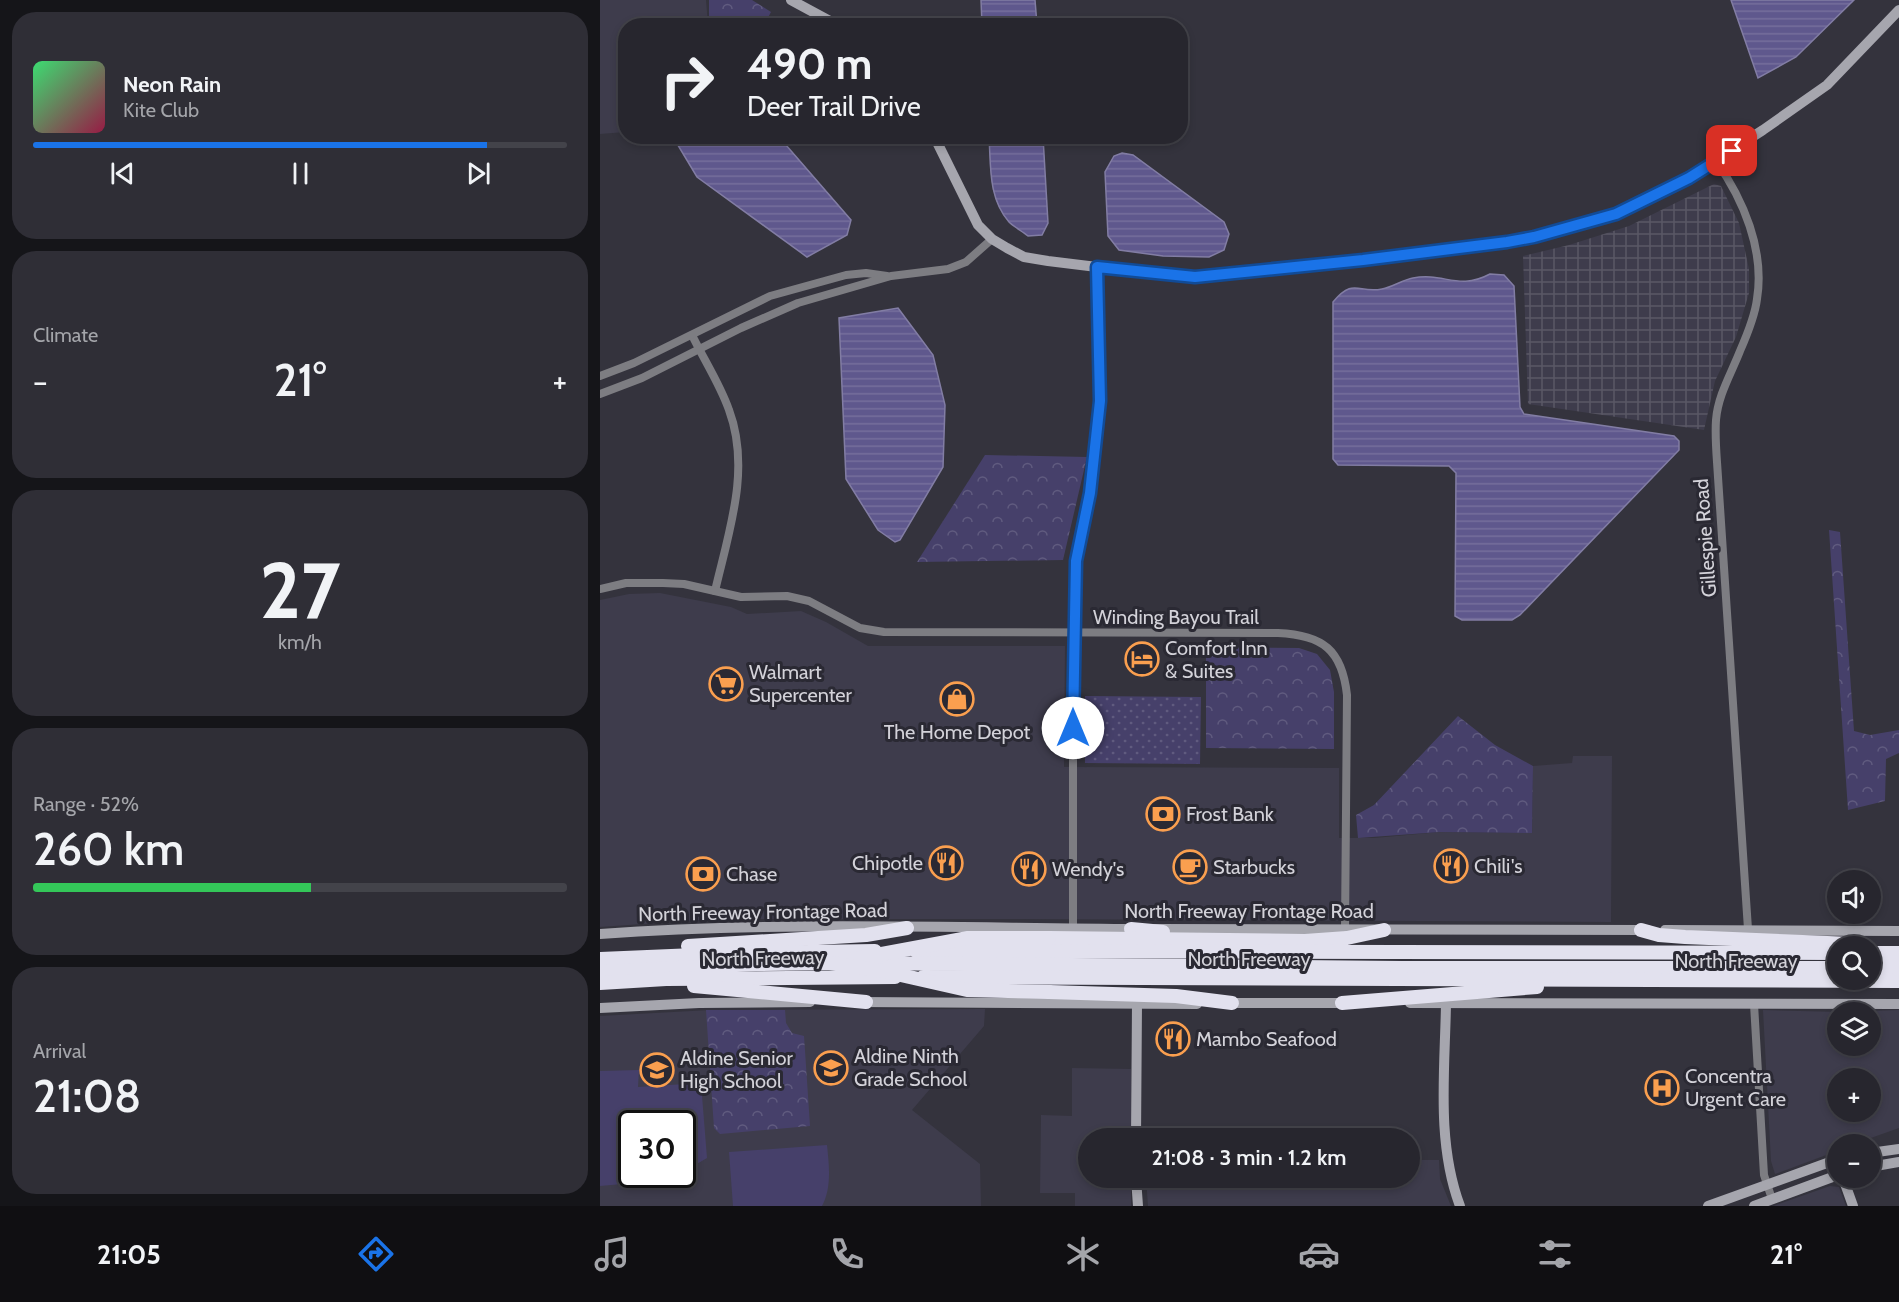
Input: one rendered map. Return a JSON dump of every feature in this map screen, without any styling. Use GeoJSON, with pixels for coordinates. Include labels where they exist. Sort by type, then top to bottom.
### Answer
{"type":"FeatureCollection","features":[{"type":"Feature","properties":{"kind":"highway"},"geometry":{"type":"LineString","coordinates":[[649,957],[675,947],[866,935],[907,927]]}},
{"type":"Feature","properties":{"kind":"highway"},"geometry":{"type":"LineString","coordinates":[[1131,929],[1255,941]]}},
{"type":"Feature","properties":{"kind":"highway"},"geometry":{"type":"LineString","coordinates":[[830,963],[968,938],[1328,940],[1383,930]]}},
{"type":"Feature","properties":{"kind":"highway"},"geometry":{"type":"LineString","coordinates":[[1641,930],[1659,935],[1685,937],[1827,943]]}},
{"type":"Feature","properties":{"kind":"highway","name":"North Freeway"},"geometry":{"type":"LineString","coordinates":[[600,959],[830,951],[1827,953]]}},
{"type":"Feature","properties":{"kind":"highway"},"geometry":{"type":"LineString","coordinates":[[1881,952],[1899,953]]}},
{"type":"Feature","properties":{"kind":"highway"},"geometry":{"type":"LineString","coordinates":[[830,963],[883,971],[967,990],[1176,996],[1232,1003]]}},
{"type":"Feature","properties":{"kind":"highway","name":"North Freeway"},"geometry":{"type":"LineString","coordinates":[[600,972],[756,964],[830,963],[1827,968]]}},
{"type":"Feature","properties":{"kind":"highway"},"geometry":{"type":"LineString","coordinates":[[1881,968],[1899,968]]}},
{"type":"Feature","properties":{"kind":"highway","name":"North Freeway"},"geometry":{"type":"LineString","coordinates":[[600,983],[666,979],[871,977],[1899,981]]}},
{"type":"Feature","properties":{"kind":"highway"},"geometry":{"type":"LineString","coordinates":[[666,979],[691,986],[866,1002]]}},
{"type":"Feature","properties":{"kind":"highway"},"geometry":{"type":"LineString","coordinates":[[1342,1003],[1543,987],[1562,979]]}},
{"type":"Feature","properties":{"kind":"main road"},"geometry":{"type":"LineString","coordinates":[[791,0],[824,18]]}},
{"type":"Feature","properties":{"kind":"main road"},"geometry":{"type":"LineString","coordinates":[[938,144],[978,225],[992,239],[1024,257],[1195,277],[1363,260],[1507,242],[1534,237],[1616,214],[1689,178],[1827,85],[1899,9]]}},
{"type":"Feature","properties":{"kind":"main road","name":"North Freeway Frontage Road"},"geometry":{"type":"LineString","coordinates":[[600,934],[716,927],[1899,931]]}},
{"type":"Feature","properties":{"kind":"main road"},"geometry":{"type":"LineString","coordinates":[[600,1008],[699,1003],[866,1002],[1899,1004]]}},
{"type":"Feature","properties":{"kind":"main road"},"geometry":{"type":"LineString","coordinates":[[1136,1128],[1137,1003]]}},
{"type":"Feature","properties":{"kind":"main road"},"geometry":{"type":"LineString","coordinates":[[1446,1003],[1445,1139],[1451,1177],[1460,1206]]}},
{"type":"Feature","properties":{"kind":"main road"},"geometry":{"type":"LineString","coordinates":[[1881,1151],[1899,1149]]}},
{"type":"Feature","properties":{"kind":"main road"},"geometry":{"type":"LineString","coordinates":[[1881,1165],[1899,1162]]}},
{"type":"Feature","properties":{"kind":"main road"},"geometry":{"type":"LineString","coordinates":[[1708,1206],[1827,1164]]}},
{"type":"Feature","properties":{"kind":"main road"},"geometry":{"type":"LineString","coordinates":[[1754,1206],[1827,1179]]}},
{"type":"Feature","properties":{"kind":"main road"},"geometry":{"type":"LineString","coordinates":[[1137,1188],[1138,1206]]}},
{"type":"Feature","properties":{"kind":"main road"},"geometry":{"type":"LineString","coordinates":[[1847,1188],[1853,1206]]}},
{"type":"Feature","properties":{"kind":"street","name":"Gillespie Road"},"geometry":{"type":"LineString","coordinates":[[1716,161],[1734,188],[1749,224],[1759,271],[1757,299],[1740,353],[1725,383],[1716,419],[1748,929]]}},
{"type":"Feature","properties":{"kind":"street"},"geometry":{"type":"LineString","coordinates":[[600,394],[642,378],[790,306],[891,276],[948,269],[966,262],[992,239]]}},
{"type":"Feature","properties":{"kind":"street"},"geometry":{"type":"LineString","coordinates":[[1073,928],[1073,633],[1076,561],[1090,493],[1100,401],[1097,267]]}},
{"type":"Feature","properties":{"kind":"street"},"geometry":{"type":"LineString","coordinates":[[600,376],[634,363],[770,296],[846,275],[866,273],[891,276]]}},
{"type":"Feature","properties":{"kind":"street"},"geometry":{"type":"LineString","coordinates":[[692,335],[728,408],[736,433],[739,454],[736,498],[715,591]]}},
{"type":"Feature","properties":{"kind":"street"},"geometry":{"type":"LineString","coordinates":[[634,363],[642,378]]}},
{"type":"Feature","properties":{"kind":"street","name":"Winding Bayou Trail"},"geometry":{"type":"LineString","coordinates":[[600,589],[626,583],[663,583],[684,584],[741,597],[787,596],[809,601],[848,623],[873,631],[1297,634],[1310,637],[1333,653],[1345,676],[1347,695],[1345,930]]}},
{"type":"Feature","properties":{"kind":"street"},"geometry":{"type":"LineString","coordinates":[[1754,1004],[1763,1165],[1766,1185],[1773,1199]]}},
{"type":"Feature","properties":{"kind":"shaded area"},"geometry":{"type":"Polygon","coordinates":[[[600,0],[706,0],[707,18],[618,18],[618,133],[600,134],[600,0]]]}},
{"type":"Feature","properties":{"kind":"shaded area"},"geometry":{"type":"Polygon","coordinates":[[[981,0],[1035,0],[1036,18],[982,18],[981,0]]]}},
{"type":"Feature","properties":{"kind":"shaded area"},"geometry":{"type":"Polygon","coordinates":[[[1731,0],[1854,0],[1796,57],[1758,78],[1731,0]]]}},
{"type":"Feature","properties":{"kind":"shaded area"},"geometry":{"type":"Polygon","coordinates":[[[677,144],[785,144],[851,220],[847,235],[807,257],[697,177],[677,144]]]}},
{"type":"Feature","properties":{"kind":"shaded area"},"geometry":{"type":"Polygon","coordinates":[[[989,144],[1043,144],[1048,223],[1042,235],[1028,236],[1011,224],[1002,213],[994,192],[989,144]]]}},
{"type":"Feature","properties":{"kind":"shaded area"},"geometry":{"type":"Polygon","coordinates":[[[1122,153],[1133,155],[1224,222],[1229,234],[1224,250],[1209,257],[1163,256],[1119,250],[1108,236],[1105,172],[1114,156],[1122,153]]]}},
{"type":"Feature","properties":{"kind":"shaded area"},"geometry":{"type":"Polygon","coordinates":[[[1714,184],[1721,186],[1739,223],[1749,269],[1749,293],[1736,337],[1715,381],[1704,430],[1528,404],[1523,256],[1569,245],[1629,226],[1714,184]]]}},
{"type":"Feature","properties":{"kind":"shaded area"},"geometry":{"type":"Polygon","coordinates":[[[1490,274],[1504,275],[1514,286],[1520,407],[1524,414],[1674,436],[1679,441],[1679,450],[1520,615],[1512,620],[1462,620],[1455,616],[1456,473],[1449,466],[1338,465],[1333,459],[1333,302],[1340,294],[1351,288],[1382,289],[1409,279],[1424,277],[1469,281],[1490,274]]]}},
{"type":"Feature","properties":{"kind":"shaded area"},"geometry":{"type":"Polygon","coordinates":[[[898,308],[933,355],[945,405],[943,467],[900,540],[895,542],[878,530],[846,479],[839,318],[898,308]]]}},
{"type":"Feature","properties":{"kind":"shaded area"},"geometry":{"type":"Polygon","coordinates":[[[660,593],[731,607],[747,614],[801,611],[826,622],[868,646],[1065,646],[1064,767],[1339,768],[1339,838],[1374,838],[1440,832],[1532,833],[1533,766],[1572,763],[1573,756],[1612,756],[1611,922],[713,919],[600,927],[600,600],[629,594],[660,593]]]}},
{"type":"Feature","properties":{"kind":"shaded area"},"geometry":{"type":"Polygon","coordinates":[[[985,1009],[984,1026],[912,1110],[980,1164],[981,1206],[600,1206],[600,1016],[710,1010],[985,1009]]]}},
{"type":"Feature","properties":{"kind":"shaded area"},"geometry":{"type":"Polygon","coordinates":[[[1763,1010],[1827,1012],[1827,1056],[1881,1056],[1881,1011],[1899,1010],[1899,1128],[1881,1134],[1827,1134],[1827,1155],[1775,1174],[1771,1161],[1763,1010]]]}},
{"type":"Feature","properties":{"kind":"shaded area"},"geometry":{"type":"Polygon","coordinates":[[[1072,1068],[1131,1069],[1131,1128],[1078,1128],[1078,1188],[1131,1188],[1131,1206],[1075,1206],[1075,1193],[1040,1193],[1041,1115],[1072,1116],[1072,1068]]]}},
{"type":"Feature","properties":{"kind":"shaded area"},"geometry":{"type":"Polygon","coordinates":[[[1420,1160],[1439,1160],[1440,1179],[1451,1206],[1148,1206],[1147,1188],[1420,1188],[1420,1160]]]}},
{"type":"Feature","properties":{"kind":"shaded area"},"geometry":{"type":"Polygon","coordinates":[[[1827,1187],[1839,1188],[1846,1206],[1773,1206],[1827,1187]]]}},
{"type":"Feature","properties":{"kind":"green space"},"geometry":{"type":"Polygon","coordinates":[[[709,0],[752,0],[771,12],[768,18],[709,18],[709,0]]]}},
{"type":"Feature","properties":{"kind":"green space"},"geometry":{"type":"Polygon","coordinates":[[[985,455],[1087,457],[1063,560],[917,562],[985,455]]]}},
{"type":"Feature","properties":{"kind":"green space"},"geometry":{"type":"Polygon","coordinates":[[[1829,530],[1840,532],[1854,731],[1870,735],[1899,730],[1899,753],[1886,759],[1885,801],[1848,810],[1829,530]]]}},
{"type":"Feature","properties":{"kind":"green space"},"geometry":{"type":"Polygon","coordinates":[[[1206,647],[1299,648],[1317,654],[1330,670],[1334,692],[1334,749],[1206,748],[1206,647]]]}},
{"type":"Feature","properties":{"kind":"green space"},"geometry":{"type":"Polygon","coordinates":[[[1085,696],[1201,697],[1200,764],[1085,763],[1085,696]]]}},
{"type":"Feature","properties":{"kind":"green space"},"geometry":{"type":"Polygon","coordinates":[[[1458,716],[1495,745],[1533,766],[1532,833],[1440,832],[1358,838],[1356,815],[1374,805],[1458,716]]]}},
{"type":"Feature","properties":{"kind":"green space"},"geometry":{"type":"Polygon","coordinates":[[[706,1010],[785,1010],[786,1023],[792,1033],[804,1036],[810,1126],[720,1134],[714,1128],[706,1010]]]}},
{"type":"Feature","properties":{"kind":"green space"},"geometry":{"type":"Polygon","coordinates":[[[639,1070],[638,1087],[701,1083],[707,1158],[696,1164],[696,1110],[618,1110],[618,1184],[600,1186],[600,1071],[639,1070]]]}},
{"type":"Feature","properties":{"kind":"green space"},"geometry":{"type":"Polygon","coordinates":[[[827,1145],[829,1184],[822,1206],[733,1206],[729,1152],[827,1145]]]}},
{"type":"Feature","properties":{"kind":"place","name":"Comfort Inn & Suites"},"geometry":{"type":"Point","coordinates":[1142,659]}},
{"type":"Feature","properties":{"kind":"place","name":"Walmart Supercenter"},"geometry":{"type":"Point","coordinates":[726,684]}},
{"type":"Feature","properties":{"kind":"place","name":"The Home Depot"},"geometry":{"type":"Point","coordinates":[957,699]}},
{"type":"Feature","properties":{"kind":"place","name":"Frost Bank"},"geometry":{"type":"Point","coordinates":[1163,814]}},
{"type":"Feature","properties":{"kind":"place","name":"Chipotle"},"geometry":{"type":"Point","coordinates":[946,863]}},
{"type":"Feature","properties":{"kind":"place","name":"Chili's"},"geometry":{"type":"Point","coordinates":[1451,866]}},
{"type":"Feature","properties":{"kind":"place","name":"Starbucks"},"geometry":{"type":"Point","coordinates":[1190,867]}},
{"type":"Feature","properties":{"kind":"place","name":"Wendy's"},"geometry":{"type":"Point","coordinates":[1029,869]}},
{"type":"Feature","properties":{"kind":"place","name":"Chase"},"geometry":{"type":"Point","coordinates":[703,874]}},
{"type":"Feature","properties":{"kind":"place","name":"Mambo Seafood"},"geometry":{"type":"Point","coordinates":[1173,1039]}},
{"type":"Feature","properties":{"kind":"place","name":"Aldine Ninth Grade School"},"geometry":{"type":"Point","coordinates":[831,1068]}},
{"type":"Feature","properties":{"kind":"place","name":"Aldine Senior High School"},"geometry":{"type":"Point","coordinates":[657,1070]}},
{"type":"Feature","properties":{"kind":"place","name":"Concentra Urgent Care"},"geometry":{"type":"Point","coordinates":[1662,1088]}},
{"type":"Feature","properties":{"kind":"route"},"geometry":{"type":"LineString","coordinates":[[1073,728],[1076,561],[1090,493],[1100,401],[1097,267],[1195,277],[1363,260],[1507,242],[1534,237],[1616,214],[1689,178],[1732,151]]}}]}
